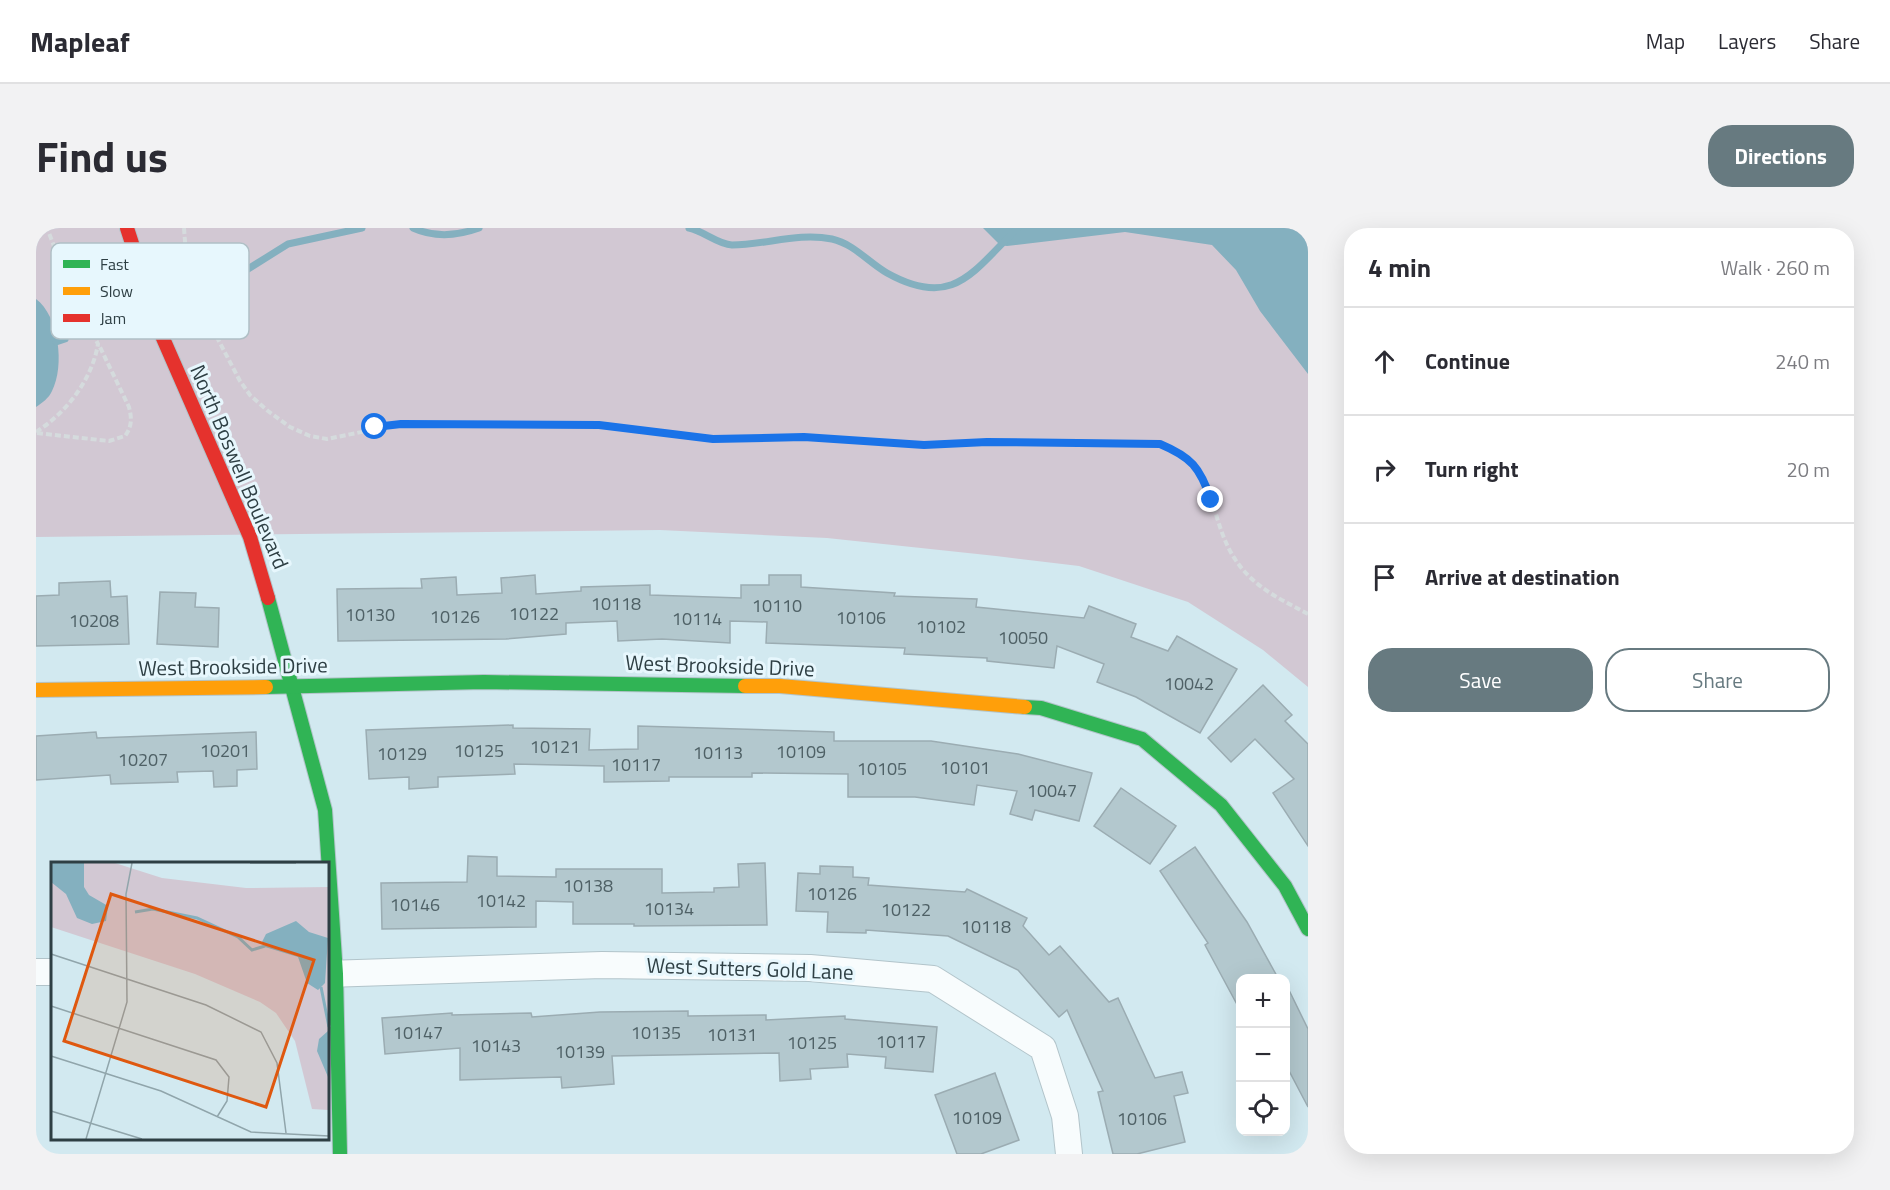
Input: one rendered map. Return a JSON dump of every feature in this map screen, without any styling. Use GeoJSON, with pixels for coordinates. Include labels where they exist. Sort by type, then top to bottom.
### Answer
{"type":"FeatureCollection","features":[{"type":"Feature","properties":{"kind":"street","name":"North Boswell Boulevard"},"geometry":{"type":"LineString","coordinates":[[127,228],[132,243]]}},
{"type":"Feature","properties":{"kind":"street","name":"North Boswell Boulevard"},"geometry":{"type":"LineString","coordinates":[[163,339],[250,537],[294,688],[325,810],[327,862]]}},
{"type":"Feature","properties":{"kind":"street","name":"West Brookside Drive"},"geometry":{"type":"LineString","coordinates":[[36,690],[294,688],[484,682],[780,686],[1041,708],[1142,739],[1221,805],[1285,886],[1308,929]]}},
{"type":"Feature","properties":{"kind":"street","name":"North Boswell Boulevard"},"geometry":{"type":"LineString","coordinates":[[328,880],[340,1154]]}},
{"type":"Feature","properties":{"kind":"street","name":"West Sutters Gold Lane"},"geometry":{"type":"LineString","coordinates":[[332,974],[602,965],[810,968],[933,979],[1043,1048],[1065,1116],[1070,1154]]}},
{"type":"Feature","properties":{"kind":"path"},"geometry":{"type":"LineString","coordinates":[[48,228],[54,243]]}},
{"type":"Feature","properties":{"kind":"path"},"geometry":{"type":"LineString","coordinates":[[184,228],[185,243]]}},
{"type":"Feature","properties":{"kind":"path"},"geometry":{"type":"LineString","coordinates":[[36,433],[109,441],[125,436],[130,429],[129,407],[96,339]]}},
{"type":"Feature","properties":{"kind":"path"},"geometry":{"type":"LineString","coordinates":[[218,339],[250,395],[290,427],[310,436],[327,438],[401,424],[599,425],[713,439],[804,437],[924,445],[987,442],[1160,444],[1183,454],[1196,467],[1204,479],[1222,532],[1234,558],[1251,579],[1270,595],[1308,614]]}},
{"type":"Feature","properties":{"kind":"path"},"geometry":{"type":"LineString","coordinates":[[36,433],[59,416],[78,391],[94,362],[98,344]]}},
{"type":"Feature","properties":{"kind":"shaded area"},"geometry":{"type":"Polygon","coordinates":[[[36,228],[1308,228],[1308,687],[1263,650],[1188,602],[1079,566],[996,556],[827,538],[660,530],[36,537],[36,228]]]}},
{"type":"Feature","properties":{"kind":"water"},"geometry":{"type":"Polygon","coordinates":[[[983,228],[1308,228],[1308,374],[1260,311],[1236,270],[1212,245],[1125,232],[1007,246],[1000,245],[983,228]]]}},
{"type":"Feature","properties":{"kind":"water"},"geometry":{"type":"Polygon","coordinates":[[[36,299],[51,319],[51,339],[57,339],[59,355],[56,381],[52,391],[36,407],[36,299]]]}},
{"type":"Feature","properties":{"kind":"building"},"geometry":{"type":"Polygon","coordinates":[[[535,575],[536,594],[581,591],[581,587],[650,585],[650,595],[741,598],[741,585],[769,585],[769,575],[801,575],[801,587],[895,593],[894,596],[977,599],[976,607],[1084,618],[1089,606],[1136,624],[1131,637],[1168,651],[1177,636],[1237,669],[1200,733],[1136,697],[1097,682],[1104,664],[1057,646],[1054,668],[987,661],[987,658],[904,654],[905,648],[766,643],[767,622],[730,621],[730,643],[662,639],[618,641],[617,621],[566,623],[566,634],[506,639],[338,641],[337,589],[422,588],[421,579],[456,577],[457,595],[502,593],[501,578],[535,575]]]}},
{"type":"Feature","properties":{"kind":"building"},"geometry":{"type":"Polygon","coordinates":[[[110,581],[111,597],[127,596],[129,644],[36,646],[36,596],[59,595],[59,583],[110,581]]]}},
{"type":"Feature","properties":{"kind":"building"},"geometry":{"type":"Polygon","coordinates":[[[160,592],[196,593],[195,607],[219,608],[218,647],[157,644],[160,592]]]}},
{"type":"Feature","properties":{"kind":"building"},"geometry":{"type":"Polygon","coordinates":[[[1263,685],[1292,715],[1285,721],[1308,744],[1308,846],[1273,793],[1294,779],[1255,739],[1231,762],[1208,738],[1263,685]]]}},
{"type":"Feature","properties":{"kind":"building"},"geometry":{"type":"Polygon","coordinates":[[[513,725],[513,728],[590,729],[589,750],[638,749],[638,726],[834,732],[834,741],[931,741],[1018,754],[1092,773],[1079,821],[1035,810],[1032,820],[1010,814],[1017,791],[977,785],[974,805],[915,797],[848,797],[848,774],[752,773],[752,777],[669,777],[669,781],[604,782],[604,766],[514,764],[515,774],[438,777],[438,787],[409,789],[409,777],[369,779],[366,730],[513,725]]]}},
{"type":"Feature","properties":{"kind":"building"},"geometry":{"type":"Polygon","coordinates":[[[96,732],[97,738],[256,732],[257,769],[237,770],[237,786],[214,787],[213,771],[177,772],[178,782],[111,784],[110,775],[36,780],[36,736],[96,732]]]}},
{"type":"Feature","properties":{"kind":"building"},"geometry":{"type":"Polygon","coordinates":[[[1121,788],[1176,826],[1150,864],[1094,826],[1121,788]]]}},
{"type":"Feature","properties":{"kind":"building"},"geometry":{"type":"Polygon","coordinates":[[[1195,847],[1247,922],[1276,974],[1236,974],[1236,1003],[1205,945],[1208,943],[1160,871],[1195,847]]]}},
{"type":"Feature","properties":{"kind":"building"},"geometry":{"type":"Polygon","coordinates":[[[468,856],[497,857],[497,876],[556,877],[556,869],[662,869],[662,893],[714,892],[714,888],[739,887],[738,864],[765,863],[767,925],[573,924],[573,902],[536,901],[536,927],[382,929],[381,883],[467,882],[468,856]]]}},
{"type":"Feature","properties":{"kind":"building"},"geometry":{"type":"Polygon","coordinates":[[[820,866],[853,867],[853,877],[869,878],[868,885],[965,892],[967,889],[1027,918],[1023,926],[1049,955],[1060,946],[1109,1002],[1118,998],[1155,1078],[1182,1072],[1188,1093],[1174,1096],[1185,1142],[1137,1154],[1113,1154],[1098,1092],[1103,1091],[1067,1010],[1059,1017],[1018,970],[948,936],[866,930],[866,933],[827,932],[828,912],[796,911],[798,873],[820,874],[820,866]]]}},
{"type":"Feature","properties":{"kind":"building"},"geometry":{"type":"Polygon","coordinates":[[[1290,992],[1308,1029],[1308,1107],[1290,1073],[1290,992]]]}},
{"type":"Feature","properties":{"kind":"building"},"geometry":{"type":"Polygon","coordinates":[[[688,1011],[688,1016],[766,1015],[766,1020],[845,1016],[845,1019],[937,1027],[933,1072],[885,1068],[886,1057],[847,1054],[848,1067],[810,1069],[811,1079],[780,1081],[779,1053],[612,1056],[614,1084],[562,1088],[561,1077],[460,1080],[460,1048],[385,1054],[382,1018],[452,1013],[452,1015],[531,1013],[532,1017],[600,1012],[688,1011]]]}},
{"type":"Feature","properties":{"kind":"building"},"geometry":{"type":"Polygon","coordinates":[[[995,1073],[1019,1140],[981,1154],[957,1154],[935,1095],[995,1073]]]}},
{"type":"Feature","properties":{"kind":"waterway"},"geometry":{"type":"LineString","coordinates":[[249,268],[288,244],[362,228]]}},
{"type":"Feature","properties":{"kind":"waterway"},"geometry":{"type":"LineString","coordinates":[[413,228],[438,235],[462,233],[479,228]]}},
{"type":"Feature","properties":{"kind":"waterway"},"geometry":{"type":"LineString","coordinates":[[689,228],[732,245],[807,237],[832,239],[854,249],[887,273],[910,284],[930,288],[947,286],[962,280],[1018,228]]}},
{"type":"Feature","properties":{"kind":"waterway"},"geometry":{"type":"LineString","coordinates":[[56,342],[65,339]]}},
{"type":"Feature","properties":{"kind":"traffic: fast"},"geometry":{"type":"LineString","coordinates":[[268,598],[325,810],[336,974],[340,1154]]}},
{"type":"Feature","properties":{"kind":"traffic: fast"},"geometry":{"type":"LineString","coordinates":[[266,687],[484,682],[745,686]]}},
{"type":"Feature","properties":{"kind":"traffic: fast"},"geometry":{"type":"LineString","coordinates":[[1025,707],[1041,708],[1142,739],[1221,805],[1285,886],[1308,929]]}},
{"type":"Feature","properties":{"kind":"traffic: slow"},"geometry":{"type":"LineString","coordinates":[[745,686],[780,686],[1025,707]]}},
{"type":"Feature","properties":{"kind":"traffic: slow"},"geometry":{"type":"LineString","coordinates":[[36,690],[266,687]]}},
{"type":"Feature","properties":{"kind":"traffic: jam"},"geometry":{"type":"LineString","coordinates":[[127,228],[132,243]]}},
{"type":"Feature","properties":{"kind":"traffic: jam"},"geometry":{"type":"LineString","coordinates":[[163,339],[250,537],[268,598]]}},
{"type":"Feature","properties":{"kind":"route"},"geometry":{"type":"LineString","coordinates":[[375,427],[401,424],[435,426],[599,425],[713,439],[804,437],[924,445],[987,442],[1160,444],[1183,454],[1196,467],[1204,479],[1211,500]]}}]}
